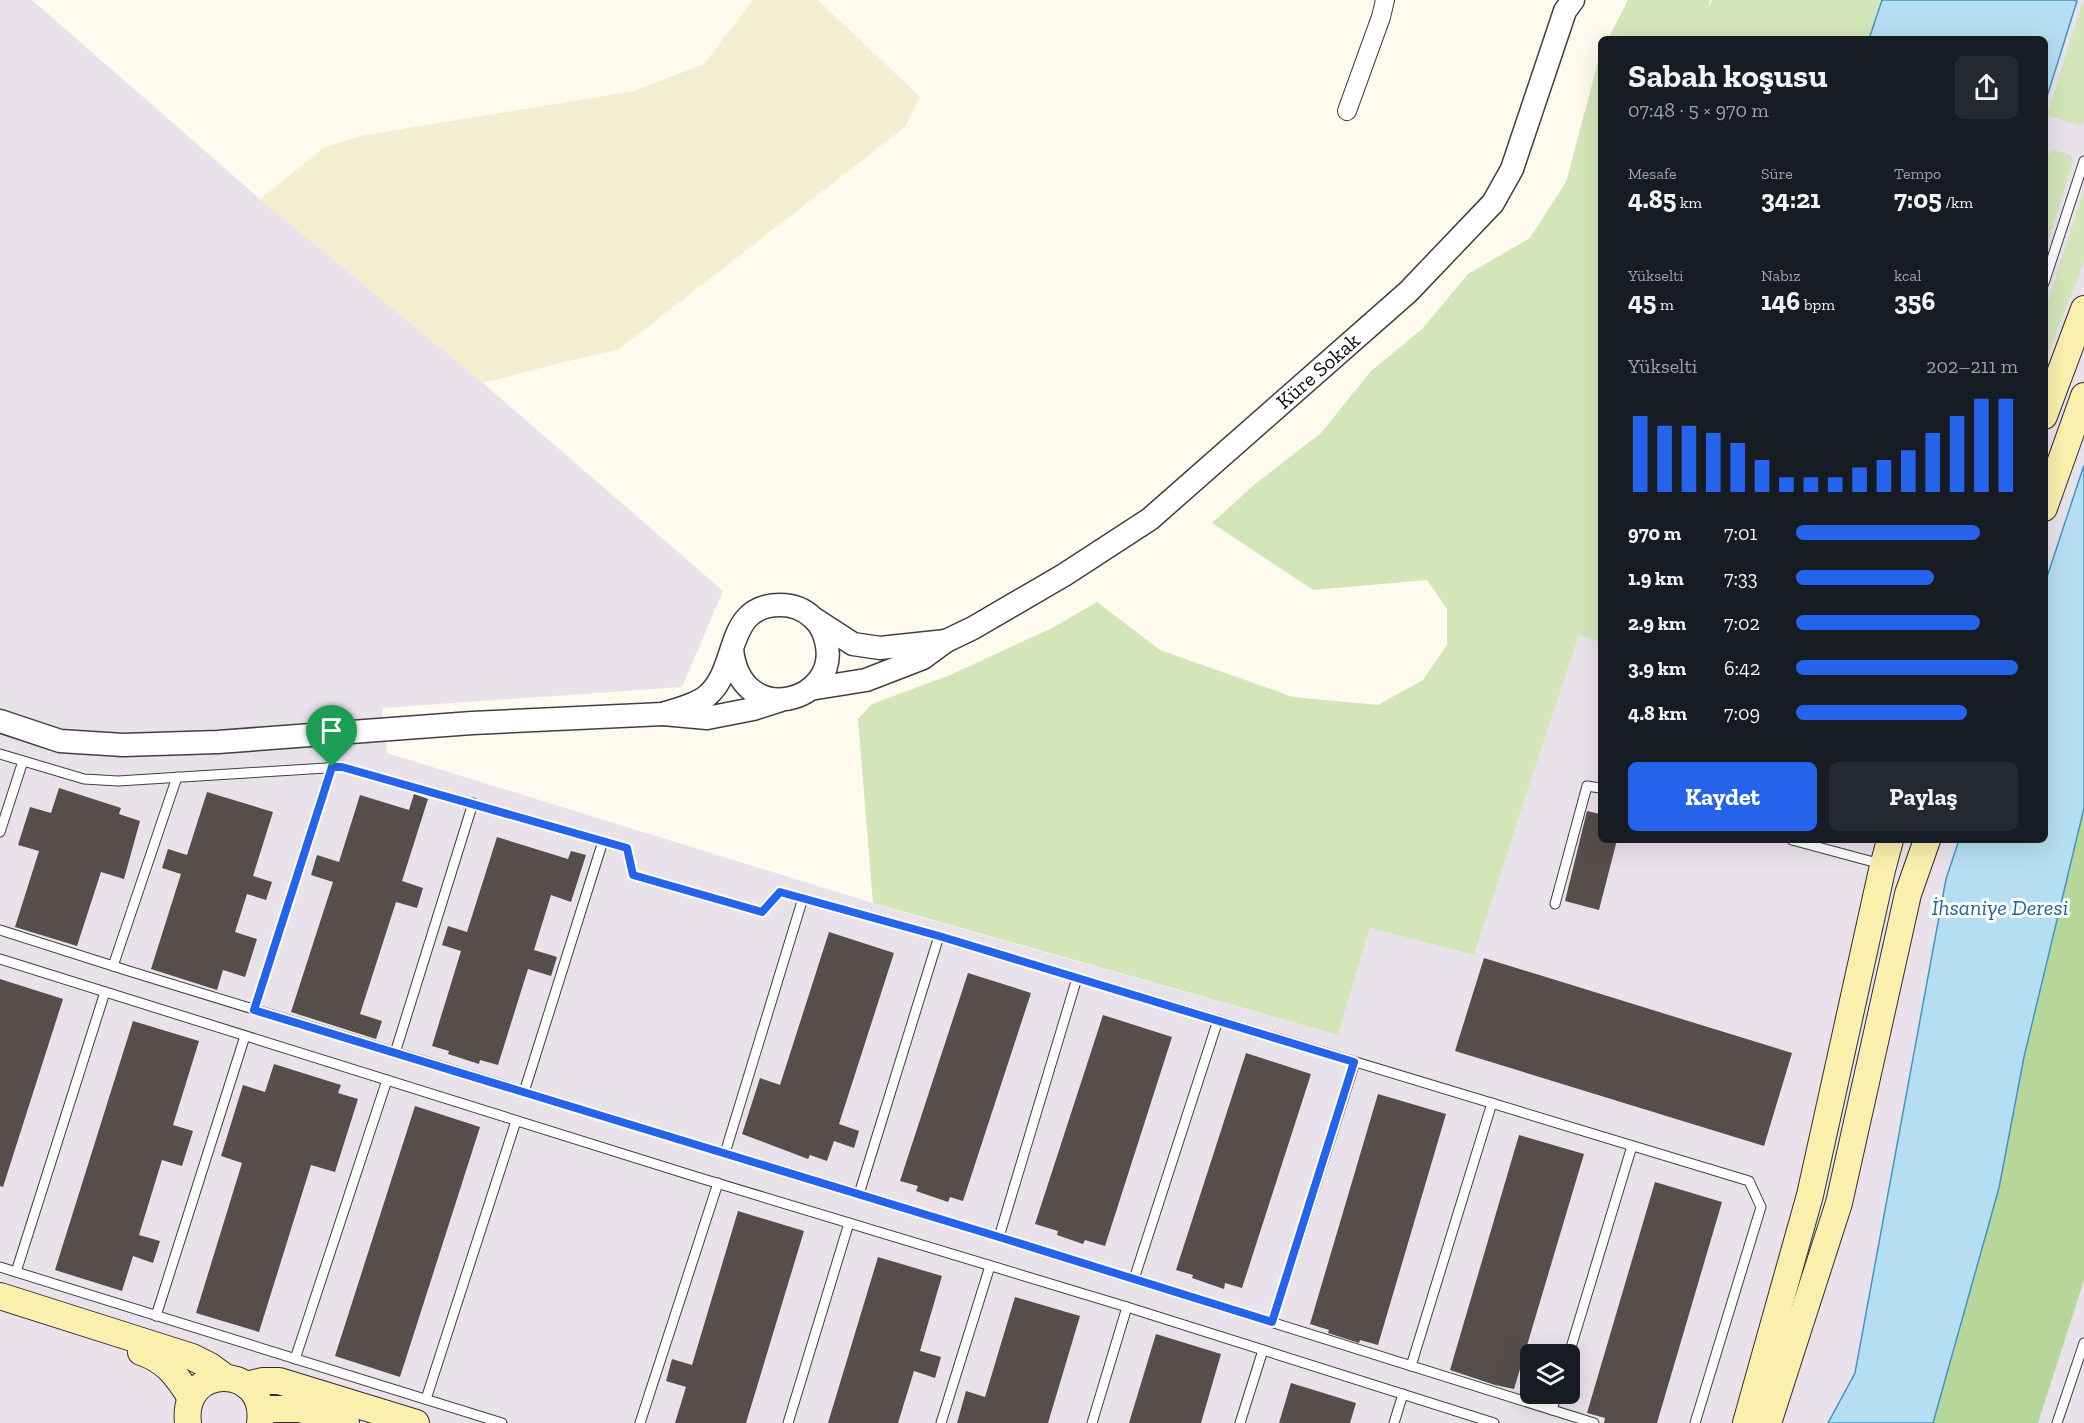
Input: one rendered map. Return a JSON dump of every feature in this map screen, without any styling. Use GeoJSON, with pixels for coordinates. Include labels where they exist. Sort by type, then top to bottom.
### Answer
{"type":"FeatureCollection","features":[{"type":"Feature","properties":{"kind":"main road"},"geometry":{"type":"LineString","coordinates":[[2048,405],[2084,309]]}},
{"type":"Feature","properties":{"kind":"main road"},"geometry":{"type":"LineString","coordinates":[[2048,497],[2084,396]]}},
{"type":"Feature","properties":{"kind":"main road"},"geometry":{"type":"LineString","coordinates":[[1746,1423],[1810,1195],[1889,843]]}},
{"type":"Feature","properties":{"kind":"main road"},"geometry":{"type":"LineString","coordinates":[[1767,1423],[1839,1203],[1908,894],[1926,843]]}},
{"type":"Feature","properties":{"kind":"main road"},"geometry":{"type":"LineString","coordinates":[[0,1296],[192,1357],[210,1365],[254,1393],[261,1416],[300,1408],[346,1423]]}},
{"type":"Feature","properties":{"kind":"main road"},"geometry":{"type":"LineString","coordinates":[[0,1309],[153,1356],[169,1366],[188,1416]]}},
{"type":"Feature","properties":{"kind":"main road"},"geometry":{"type":"LineString","coordinates":[[188,1416],[205,1383],[215,1378],[236,1381],[279,1381],[416,1423]]}},
{"type":"Feature","properties":{"kind":"street"},"geometry":{"type":"LineString","coordinates":[[1347,111],[1381,17],[1384,0]]}},
{"type":"Feature","properties":{"kind":"street","name":"Küre Sokak"},"geometry":{"type":"LineString","coordinates":[[946,640],[973,628],[1053,581],[1150,519],[1408,291],[1493,202],[1512,169],[1565,11],[1573,0]]}},
{"type":"Feature","properties":{"kind":"street"},"geometry":{"type":"LineString","coordinates":[[663,714],[694,703],[709,694],[726,669],[736,633],[744,620],[757,610],[772,605],[788,605],[803,610],[853,644],[880,648],[946,640]]}},
{"type":"Feature","properties":{"kind":"street"},"geometry":{"type":"LineString","coordinates":[[0,721],[60,741],[123,746],[218,742],[472,723],[663,714],[707,718],[797,697],[810,689],[821,678],[827,663],[828,648],[824,633],[816,620]]}},
{"type":"Feature","properties":{"kind":"street"},"geometry":{"type":"LineString","coordinates":[[810,689],[866,680],[923,658],[946,640]]}},
{"type":"Feature","properties":{"kind":"street"},"geometry":{"type":"LineString","coordinates":[[732,649],[734,664],[740,679],[752,690],[766,698],[781,700]]}},
{"type":"Feature","properties":{"kind":"lane"},"geometry":{"type":"LineString","coordinates":[[2048,271],[2084,161]]}},
{"type":"Feature","properties":{"kind":"lane"},"geometry":{"type":"LineString","coordinates":[[0,753],[84,779],[117,781],[342,767],[472,802],[627,848],[633,875],[762,912],[780,892],[803,898],[939,936],[1749,1181],[1761,1207],[1695,1423]]}},
{"type":"Feature","properties":{"kind":"lane"},"geometry":{"type":"LineString","coordinates":[[0,832],[23,761]]}},
{"type":"Feature","properties":{"kind":"lane"},"geometry":{"type":"LineString","coordinates":[[254,1010],[332,767]]}},
{"type":"Feature","properties":{"kind":"lane"},"geometry":{"type":"LineString","coordinates":[[113,966],[177,777]]}},
{"type":"Feature","properties":{"kind":"lane"},"geometry":{"type":"LineString","coordinates":[[1555,904],[1587,786],[1598,788]]}},
{"type":"Feature","properties":{"kind":"lane"},"geometry":{"type":"LineString","coordinates":[[395,1053],[472,802]]}},
{"type":"Feature","properties":{"kind":"lane"},"geometry":{"type":"LineString","coordinates":[[524,1092],[603,841]]}},
{"type":"Feature","properties":{"kind":"lane"},"geometry":{"type":"LineString","coordinates":[[1803,843],[1883,865]]}},
{"type":"Feature","properties":{"kind":"lane"},"geometry":{"type":"LineString","coordinates":[[725,1153],[803,898]]}},
{"type":"Feature","properties":{"kind":"lane"},"geometry":{"type":"LineString","coordinates":[[0,930],[254,1010],[999,1237],[1593,1423]]}},
{"type":"Feature","properties":{"kind":"lane"},"geometry":{"type":"LineString","coordinates":[[859,1194],[939,936]]}},
{"type":"Feature","properties":{"kind":"lane"},"geometry":{"type":"LineString","coordinates":[[0,960],[718,1184],[1127,1307],[1494,1423]]}},
{"type":"Feature","properties":{"kind":"lane"},"geometry":{"type":"LineString","coordinates":[[999,1237],[1077,978]]}},
{"type":"Feature","properties":{"kind":"lane"},"geometry":{"type":"LineString","coordinates":[[16,1272],[105,992]]}},
{"type":"Feature","properties":{"kind":"lane"},"geometry":{"type":"LineString","coordinates":[[1134,1279],[1218,1020]]}},
{"type":"Feature","properties":{"kind":"lane"},"geometry":{"type":"LineString","coordinates":[[156,1316],[245,1036]]}},
{"type":"Feature","properties":{"kind":"lane"},"geometry":{"type":"LineString","coordinates":[[1272,1322],[1354,1062]]}},
{"type":"Feature","properties":{"kind":"lane"},"geometry":{"type":"LineString","coordinates":[[295,1359],[387,1080]]}},
{"type":"Feature","properties":{"kind":"lane"},"geometry":{"type":"LineString","coordinates":[[1411,1366],[1492,1103]]}},
{"type":"Feature","properties":{"kind":"lane"},"geometry":{"type":"LineString","coordinates":[[426,1399],[516,1121]]}},
{"type":"Feature","properties":{"kind":"lane"},"geometry":{"type":"LineString","coordinates":[[1572,1344],[1632,1146]]}},
{"type":"Feature","properties":{"kind":"lane"},"geometry":{"type":"LineString","coordinates":[[640,1423],[718,1184]]}},
{"type":"Feature","properties":{"kind":"lane"},"geometry":{"type":"LineString","coordinates":[[788,1423],[849,1223]]}},
{"type":"Feature","properties":{"kind":"lane"},"geometry":{"type":"LineString","coordinates":[[941,1423],[990,1266]]}},
{"type":"Feature","properties":{"kind":"lane"},"geometry":{"type":"LineString","coordinates":[[0,1268],[502,1423]]}},
{"type":"Feature","properties":{"kind":"lane"},"geometry":{"type":"LineString","coordinates":[[1092,1423],[1127,1307]]}},
{"type":"Feature","properties":{"kind":"lane"},"geometry":{"type":"LineString","coordinates":[[2057,1423],[2084,1342]]}},
{"type":"Feature","properties":{"kind":"lane"},"geometry":{"type":"LineString","coordinates":[[1240,1423],[1263,1350]]}},
{"type":"Feature","properties":{"kind":"lane"},"geometry":{"type":"LineString","coordinates":[[1394,1423],[1403,1394]]}},
{"type":"Feature","properties":{"kind":"lane"},"geometry":{"type":"LineString","coordinates":[[1552,1410],[1554,1404]]}},
{"type":"Feature","properties":{"kind":"shaded area"},"geometry":{"type":"Polygon","coordinates":[[[0,0],[32,0],[260,199],[483,383],[723,591],[682,687],[382,708],[387,753],[902,912],[1338,1035],[1370,928],[1474,955],[1579,633],[1598,583],[1598,843],[2048,843],[2048,36],[1778,36],[1712,0],[2084,0],[2084,1423],[0,1423],[0,0]]]}},
{"type":"Feature","properties":{"kind":"shaded area"},"geometry":{"type":"Polygon","coordinates":[[[753,0],[818,0],[920,97],[905,127],[618,350],[483,383],[260,199],[325,147],[360,136],[634,91],[704,64],[753,0]]]}},
{"type":"Feature","properties":{"kind":"green space"},"geometry":{"type":"Polygon","coordinates":[[[1628,0],[1710,0],[1708,9],[1712,0],[1882,0],[1870,36],[1610,36],[1628,0]]]}},
{"type":"Feature","properties":{"kind":"green space"},"geometry":{"type":"Polygon","coordinates":[[[2082,3],[2084,4],[2084,122],[2080,126],[2048,115],[2082,3]]]}},
{"type":"Feature","properties":{"kind":"green space"},"geometry":{"type":"Polygon","coordinates":[[[1598,62],[1598,641],[1579,634],[1474,955],[1370,928],[1338,1035],[873,903],[858,719],[872,704],[950,675],[1052,628],[1097,602],[1160,650],[1293,697],[1378,705],[1423,680],[1447,645],[1447,609],[1427,580],[1313,590],[1212,523],[1254,485],[1321,433],[1371,371],[1422,329],[1468,274],[1530,238],[1566,182],[1598,62]]]}},
{"type":"Feature","properties":{"kind":"green space"},"geometry":{"type":"Polygon","coordinates":[[[2051,149],[2069,154],[2073,161],[2048,243],[2048,157],[2051,149]]]}},
{"type":"Feature","properties":{"kind":"green space"},"geometry":{"type":"Polygon","coordinates":[[[2084,189],[2084,262],[2048,354],[2048,302],[2084,189]]]}},
{"type":"Feature","properties":{"kind":"green space"},"geometry":{"type":"Polygon","coordinates":[[[2084,808],[2084,1280],[2038,1423],[1933,1423],[1999,1188],[2024,1057],[2084,808]]]}},
{"type":"Feature","properties":{"kind":"water"},"geometry":{"type":"Polygon","coordinates":[[[1882,0],[2077,1],[2048,93],[2048,36],[1870,36],[1882,0]]]}},
{"type":"Feature","properties":{"kind":"water","name":"İhsaniye Deresi"},"geometry":{"type":"Polygon","coordinates":[[[2084,465],[2084,808],[2024,1057],[1999,1188],[1933,1423],[1828,1423],[1855,1373],[1946,879],[1958,843],[2048,843],[2048,574],[2084,465]]]}},
{"type":"Feature","properties":{"kind":"building"},"geometry":{"type":"Polygon","coordinates":[[[59,788],[121,808],[119,814],[140,821],[124,879],[101,872],[77,946],[15,927],[39,851],[18,845],[30,807],[51,813],[59,788]]]}},
{"type":"Feature","properties":{"kind":"building"},"geometry":{"type":"Polygon","coordinates":[[[207,792],[273,812],[253,876],[272,882],[266,900],[247,894],[235,932],[257,939],[245,977],[223,970],[217,990],[151,969],[181,874],[162,868],[168,849],[187,855],[207,792]]]}},
{"type":"Feature","properties":{"kind":"building"},"geometry":{"type":"Polygon","coordinates":[[[414,794],[428,799],[402,881],[423,888],[417,908],[396,902],[360,1014],[382,1021],[376,1039],[291,1012],[333,882],[311,875],[317,855],[339,862],[360,795],[409,810],[414,794]]]}},
{"type":"Feature","properties":{"kind":"building"},"geometry":{"type":"Polygon","coordinates":[[[1587,811],[1598,814],[1598,843],[1616,843],[1599,910],[1565,901],[1587,811]]]}},
{"type":"Feature","properties":{"kind":"building"},"geometry":{"type":"Polygon","coordinates":[[[497,837],[568,859],[571,851],[586,855],[571,902],[551,895],[534,950],[557,957],[551,976],[528,969],[498,1065],[480,1060],[479,1064],[432,1046],[461,951],[442,945],[448,926],[467,932],[497,837]]]}},
{"type":"Feature","properties":{"kind":"building"},"geometry":{"type":"Polygon","coordinates":[[[829,932],[894,953],[839,1124],[859,1131],[854,1148],[834,1141],[827,1161],[810,1155],[808,1159],[742,1134],[760,1078],[780,1085],[829,932]]]}},
{"type":"Feature","properties":{"kind":"building"},"geometry":{"type":"Polygon","coordinates":[[[1484,958],[1792,1053],[1764,1146],[1455,1051],[1484,958]]]}},
{"type":"Feature","properties":{"kind":"building"},"geometry":{"type":"Polygon","coordinates":[[[968,973],[1031,993],[963,1201],[950,1197],[948,1202],[916,1191],[918,1186],[900,1181],[968,973]]]}},
{"type":"Feature","properties":{"kind":"building"},"geometry":{"type":"Polygon","coordinates":[[[0,979],[63,999],[3,1187],[0,1186],[0,979]]]}},
{"type":"Feature","properties":{"kind":"building"},"geometry":{"type":"Polygon","coordinates":[[[1103,1015],[1172,1037],[1105,1246],[1085,1240],[1083,1244],[1057,1235],[1058,1231],[1035,1224],[1103,1015]]]}},
{"type":"Feature","properties":{"kind":"building"},"geometry":{"type":"Polygon","coordinates":[[[133,1021],[199,1041],[173,1125],[193,1131],[182,1166],[162,1160],[139,1235],[160,1241],[153,1263],[133,1256],[122,1291],[55,1270],[133,1021]]]}},
{"type":"Feature","properties":{"kind":"building"},"geometry":{"type":"Polygon","coordinates":[[[1246,1053],[1311,1074],[1242,1288],[1225,1283],[1224,1289],[1176,1270],[1246,1053]]]}},
{"type":"Feature","properties":{"kind":"building"},"geometry":{"type":"Polygon","coordinates":[[[274,1064],[341,1085],[338,1093],[358,1099],[335,1172],[311,1165],[259,1332],[196,1313],[242,1163],[221,1156],[243,1085],[265,1092],[274,1064]]]}},
{"type":"Feature","properties":{"kind":"building"},"geometry":{"type":"Polygon","coordinates":[[[1378,1094],[1446,1114],[1378,1345],[1360,1340],[1359,1343],[1328,1333],[1329,1330],[1310,1324],[1378,1094]]]}},
{"type":"Feature","properties":{"kind":"building"},"geometry":{"type":"Polygon","coordinates":[[[415,1106],[480,1127],[400,1377],[335,1356],[415,1106]]]}},
{"type":"Feature","properties":{"kind":"building"},"geometry":{"type":"Polygon","coordinates":[[[1519,1135],[1584,1154],[1527,1344],[1520,1344],[1520,1369],[1514,1389],[1450,1370],[1519,1135]]]}},
{"type":"Feature","properties":{"kind":"building"},"geometry":{"type":"Polygon","coordinates":[[[1655,1182],[1722,1202],[1657,1423],[1604,1423],[1605,1418],[1587,1413],[1655,1182]]]}},
{"type":"Feature","properties":{"kind":"building"},"geometry":{"type":"Polygon","coordinates":[[[738,1211],[804,1231],[746,1423],[675,1423],[686,1387],[666,1381],[672,1359],[692,1365],[738,1211]]]}},
{"type":"Feature","properties":{"kind":"building"},"geometry":{"type":"Polygon","coordinates":[[[878,1257],[942,1276],[920,1351],[941,1357],[935,1378],[914,1371],[898,1423],[828,1423],[878,1257]]]}},
{"type":"Feature","properties":{"kind":"building"},"geometry":{"type":"Polygon","coordinates":[[[1015,1297],[1080,1316],[1048,1423],[957,1423],[966,1391],[985,1397],[1015,1297]]]}},
{"type":"Feature","properties":{"kind":"building"},"geometry":{"type":"Polygon","coordinates":[[[1156,1334],[1221,1354],[1201,1423],[1129,1423],[1156,1334]]]}},
{"type":"Feature","properties":{"kind":"building"},"geometry":{"type":"Polygon","coordinates":[[[1291,1383],[1356,1403],[1350,1423],[1279,1423],[1291,1383]]]}},
{"type":"Feature","properties":{"kind":"route"},"geometry":{"type":"LineString","coordinates":[[332,767],[342,767],[407,784],[627,848],[633,875],[762,912],[780,892],[939,936],[1354,1062],[1272,1322],[254,1010],[332,767]]}}]}
